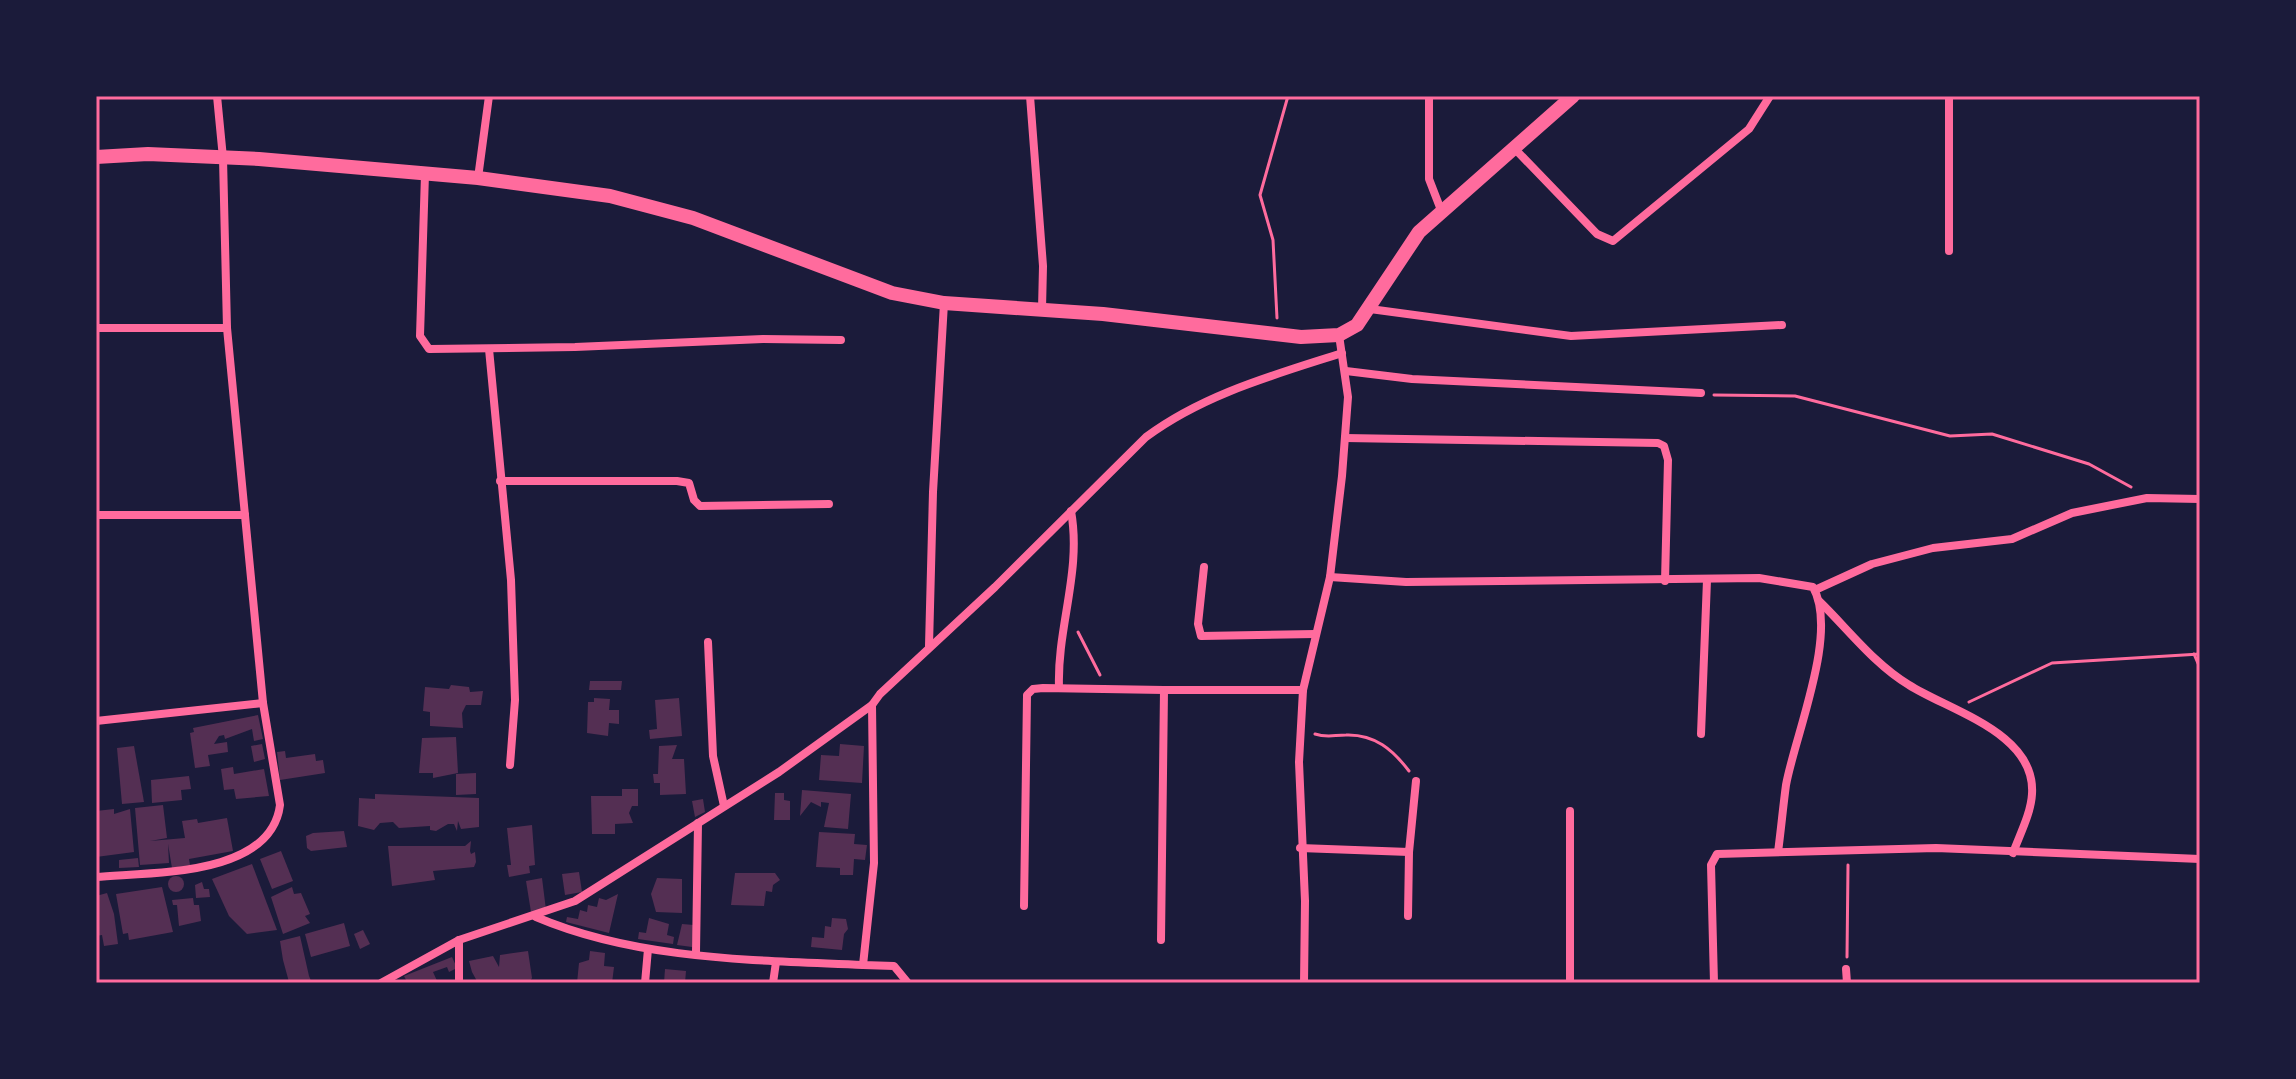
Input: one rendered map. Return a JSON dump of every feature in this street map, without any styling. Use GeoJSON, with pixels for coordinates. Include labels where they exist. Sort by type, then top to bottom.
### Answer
{"type":"FeatureCollection","features":[{"type":"Feature","properties":{"kind":"street"},"geometry":{"type":"LineString","coordinates":[[96,877],[220,862],[252,850],[275,829],[280,805],[263,703],[227,328],[223,158],[217,96]]}},
{"type":"Feature","properties":{"kind":"street"},"geometry":{"type":"LineString","coordinates":[[478,178],[489,96]]}},
{"type":"Feature","properties":{"kind":"street"},"geometry":{"type":"LineString","coordinates":[[1030,96],[1043,266],[1042,309]]}},
{"type":"Feature","properties":{"kind":"street"},"geometry":{"type":"LineString","coordinates":[[1429,96],[1429,179],[1441,210]]}},
{"type":"Feature","properties":{"kind":"street"},"geometry":{"type":"LineString","coordinates":[[96,157],[148,154],[223,158],[478,178],[648,205],[693,218],[864,284],[944,303],[1212,325],[1270,335],[1339,335],[1350,330],[1370,309],[1403,253],[1441,210],[1573,96]]}},
{"type":"Feature","properties":{"kind":"street"},"geometry":{"type":"LineString","coordinates":[[1515,149],[1597,234],[1613,241],[1749,129],[1770,96]]}},
{"type":"Feature","properties":{"kind":"street"},"geometry":{"type":"LineString","coordinates":[[1949,96],[1949,251]]}},
{"type":"Feature","properties":{"kind":"street"},"geometry":{"type":"LineString","coordinates":[[425,174],[420,336],[423,344],[437,351],[763,339],[841,340]]}},
{"type":"Feature","properties":{"kind":"street"},"geometry":{"type":"LineString","coordinates":[[929,646],[933,492],[944,303]]}},
{"type":"Feature","properties":{"kind":"street"},"geometry":{"type":"LineString","coordinates":[[1370,309],[1571,336],[1782,325]]}},
{"type":"Feature","properties":{"kind":"street"},"geometry":{"type":"LineString","coordinates":[[96,328],[227,328]]}},
{"type":"Feature","properties":{"kind":"street"},"geometry":{"type":"LineString","coordinates":[[1304,983],[1305,901],[1300,848],[1301,719],[1303,690],[1330,577],[1345,438],[1346,371],[1339,335]]}},
{"type":"Feature","properties":{"kind":"street"},"geometry":{"type":"LineString","coordinates":[[489,349],[508,543],[513,639],[515,700],[510,765]]}},
{"type":"Feature","properties":{"kind":"street"},"geometry":{"type":"LineString","coordinates":[[381,983],[459,940],[536,917],[575,901],[805,755],[872,705],[929,646],[995,587],[1118,462],[1174,416],[1268,377],[1342,353]]}},
{"type":"Feature","properties":{"kind":"street"},"geometry":{"type":"LineString","coordinates":[[1346,371],[1412,379],[1701,393]]}},
{"type":"Feature","properties":{"kind":"street"},"geometry":{"type":"LineString","coordinates":[[1345,438],[1658,443],[1664,446],[1668,460],[1665,581]]}},
{"type":"Feature","properties":{"kind":"street"},"geometry":{"type":"LineString","coordinates":[[500,481],[677,481],[689,483],[694,500],[700,506],[829,504]]}},
{"type":"Feature","properties":{"kind":"street"},"geometry":{"type":"LineString","coordinates":[[1815,590],[1872,564],[1933,548],[2012,539],[2072,513],[2147,498],[2200,499]]}},
{"type":"Feature","properties":{"kind":"street"},"geometry":{"type":"LineString","coordinates":[[1059,687],[1064,622],[1075,560],[1071,511]]}},
{"type":"Feature","properties":{"kind":"street"},"geometry":{"type":"LineString","coordinates":[[96,515],[245,515]]}},
{"type":"Feature","properties":{"kind":"street"},"geometry":{"type":"LineString","coordinates":[[1204,567],[1198,612],[1201,636],[1315,634]]}},
{"type":"Feature","properties":{"kind":"street"},"geometry":{"type":"LineString","coordinates":[[1330,577],[1406,582],[1759,578],[1809,585],[1815,590],[1818,600],[1815,677],[1787,783],[1778,852]]}},
{"type":"Feature","properties":{"kind":"street"},"geometry":{"type":"LineString","coordinates":[[1701,734],[1707,580]]}},
{"type":"Feature","properties":{"kind":"street"},"geometry":{"type":"LineString","coordinates":[[1818,600],[1895,675],[2004,738],[2029,771],[2032,797],[2013,853]]}},
{"type":"Feature","properties":{"kind":"street"},"geometry":{"type":"LineString","coordinates":[[708,642],[713,756],[724,806]]}},
{"type":"Feature","properties":{"kind":"street"},"geometry":{"type":"LineString","coordinates":[[1024,906],[1025,705],[1033,689],[1303,690]]}},
{"type":"Feature","properties":{"kind":"street"},"geometry":{"type":"LineString","coordinates":[[1161,940],[1164,690]]}},
{"type":"Feature","properties":{"kind":"street"},"geometry":{"type":"LineString","coordinates":[[96,721],[263,703]]}},
{"type":"Feature","properties":{"kind":"street"},"geometry":{"type":"LineString","coordinates":[[863,965],[874,863],[872,705]]}},
{"type":"Feature","properties":{"kind":"street"},"geometry":{"type":"LineString","coordinates":[[1408,916],[1409,852],[1416,781]]}},
{"type":"Feature","properties":{"kind":"street"},"geometry":{"type":"LineString","coordinates":[[1570,811],[1570,983]]}},
{"type":"Feature","properties":{"kind":"street"},"geometry":{"type":"LineString","coordinates":[[696,952],[698,823]]}},
{"type":"Feature","properties":{"kind":"street"},"geometry":{"type":"LineString","coordinates":[[1300,848],[1409,852]]}},
{"type":"Feature","properties":{"kind":"street"},"geometry":{"type":"LineString","coordinates":[[1714,983],[1712,858],[1717,854],[1936,848],[2200,859]]}},
{"type":"Feature","properties":{"kind":"street"},"geometry":{"type":"LineString","coordinates":[[536,917],[582,936],[648,949],[776,962],[894,966],[908,983]]}},
{"type":"Feature","properties":{"kind":"street"},"geometry":{"type":"LineString","coordinates":[[459,940],[459,983]]}},
{"type":"Feature","properties":{"kind":"street"},"geometry":{"type":"LineString","coordinates":[[645,983],[648,949]]}},
{"type":"Feature","properties":{"kind":"street"},"geometry":{"type":"LineString","coordinates":[[773,983],[776,962]]}},
{"type":"Feature","properties":{"kind":"street"},"geometry":{"type":"LineString","coordinates":[[1846,969],[1847,983]]}},
{"type":"Feature","properties":{"kind":"path"},"geometry":{"type":"LineString","coordinates":[[1270,335],[1277,318],[1273,240],[1260,195],[1288,96]]}},
{"type":"Feature","properties":{"kind":"path"},"geometry":{"type":"LineString","coordinates":[[1701,393],[1795,396],[1950,436],[2002,436],[2089,464],[2123,481],[2147,498]]}},
{"type":"Feature","properties":{"kind":"path"},"geometry":{"type":"LineString","coordinates":[[1064,622],[1070,621],[1077,631],[1103,680]]}},
{"type":"Feature","properties":{"kind":"path"},"geometry":{"type":"LineString","coordinates":[[1950,709],[2052,663],[2197,654],[2200,668]]}},
{"type":"Feature","properties":{"kind":"path"},"geometry":{"type":"LineString","coordinates":[[1301,719],[1316,735],[1328,738],[1359,735],[1379,743],[1393,751],[1416,781]]}},
{"type":"Feature","properties":{"kind":"path"},"geometry":{"type":"LineString","coordinates":[[1846,969],[1847,850]]}},
{"type":"Feature","properties":{"kind":"building"},"geometry":{"type":"Polygon","coordinates":[[[590,681],[622,681],[621,690],[589,690],[590,681]]]}},
{"type":"Feature","properties":{"kind":"building"},"geometry":{"type":"Polygon","coordinates":[[[451,685],[469,687],[470,692],[483,691],[481,705],[466,705],[462,713],[463,728],[430,726],[430,712],[423,711],[425,687],[449,689],[451,685]]]}},
{"type":"Feature","properties":{"kind":"building"},"geometry":{"type":"Polygon","coordinates":[[[594,698],[610,699],[609,710],[619,710],[619,724],[609,723],[608,736],[587,733],[588,702],[594,702],[594,698]]]}},
{"type":"Feature","properties":{"kind":"building"},"geometry":{"type":"Polygon","coordinates":[[[679,698],[682,736],[650,739],[649,730],[657,729],[655,700],[679,698]]]}},
{"type":"Feature","properties":{"kind":"building"},"geometry":{"type":"Polygon","coordinates":[[[258,715],[263,739],[254,741],[252,729],[225,739],[224,735],[219,736],[214,744],[227,742],[228,752],[208,755],[210,766],[195,768],[190,733],[194,732],[193,728],[258,715]]]}},
{"type":"Feature","properties":{"kind":"building"},"geometry":{"type":"Polygon","coordinates":[[[456,737],[458,773],[433,778],[433,773],[419,773],[422,738],[456,737]]]}},
{"type":"Feature","properties":{"kind":"building"},"geometry":{"type":"Polygon","coordinates":[[[262,744],[265,759],[254,762],[251,746],[262,744]]]}},
{"type":"Feature","properties":{"kind":"building"},"geometry":{"type":"Polygon","coordinates":[[[840,744],[864,746],[862,783],[819,780],[821,755],[839,756],[840,744]]]}},
{"type":"Feature","properties":{"kind":"building"},"geometry":{"type":"Polygon","coordinates":[[[677,745],[672,759],[684,759],[686,794],[660,795],[660,783],[654,783],[653,774],[658,774],[659,746],[677,745]]]}},
{"type":"Feature","properties":{"kind":"building"},"geometry":{"type":"Polygon","coordinates":[[[134,746],[144,802],[122,804],[117,748],[134,746]]]}},
{"type":"Feature","properties":{"kind":"building"},"geometry":{"type":"Polygon","coordinates":[[[285,751],[286,758],[315,754],[316,761],[323,760],[325,773],[280,780],[277,752],[285,751]]]}},
{"type":"Feature","properties":{"kind":"building"},"geometry":{"type":"Polygon","coordinates":[[[233,767],[234,774],[264,769],[269,796],[236,799],[234,789],[224,790],[221,769],[233,767]]]}},
{"type":"Feature","properties":{"kind":"building"},"geometry":{"type":"Polygon","coordinates":[[[476,773],[476,794],[456,795],[456,774],[476,773]]]}},
{"type":"Feature","properties":{"kind":"building"},"geometry":{"type":"Polygon","coordinates":[[[189,776],[191,789],[181,790],[182,800],[152,803],[151,780],[189,776]]]}},
{"type":"Feature","properties":{"kind":"building"},"geometry":{"type":"Polygon","coordinates":[[[622,789],[638,789],[638,806],[632,806],[629,813],[633,823],[615,824],[615,834],[592,834],[591,796],[622,796],[622,789]]]}},
{"type":"Feature","properties":{"kind":"building"},"geometry":{"type":"Polygon","coordinates":[[[802,790],[851,794],[848,829],[824,827],[829,803],[821,802],[821,807],[811,802],[800,816],[802,790]]]}},
{"type":"Feature","properties":{"kind":"building"},"geometry":{"type":"Polygon","coordinates":[[[775,793],[784,793],[784,800],[790,801],[790,820],[774,820],[775,793]]]}},
{"type":"Feature","properties":{"kind":"building"},"geometry":{"type":"Polygon","coordinates":[[[375,794],[479,798],[479,827],[461,829],[458,821],[457,831],[454,824],[436,831],[430,830],[430,826],[399,828],[393,822],[380,823],[374,830],[358,826],[359,798],[375,799],[375,794]]]}},
{"type":"Feature","properties":{"kind":"building"},"geometry":{"type":"Polygon","coordinates":[[[703,799],[705,812],[695,817],[692,801],[703,799]]]}},
{"type":"Feature","properties":{"kind":"building"},"geometry":{"type":"Polygon","coordinates":[[[163,805],[167,838],[150,841],[185,838],[182,821],[197,819],[198,823],[227,818],[233,851],[189,859],[190,865],[172,868],[168,844],[169,863],[140,865],[135,808],[163,805]]]}},
{"type":"Feature","properties":{"kind":"building"},"geometry":{"type":"Polygon","coordinates":[[[114,809],[114,814],[130,809],[134,852],[96,857],[96,811],[114,809]]]}},
{"type":"Feature","properties":{"kind":"building"},"geometry":{"type":"Polygon","coordinates":[[[532,825],[535,865],[529,866],[530,873],[509,877],[507,865],[511,865],[507,828],[532,825]]]}},
{"type":"Feature","properties":{"kind":"building"},"geometry":{"type":"Polygon","coordinates":[[[344,831],[347,847],[311,851],[307,848],[306,836],[344,831]]]}},
{"type":"Feature","properties":{"kind":"building"},"geometry":{"type":"Polygon","coordinates":[[[819,832],[855,834],[854,844],[867,845],[865,860],[854,859],[853,875],[840,875],[840,868],[816,867],[819,832]]]}},
{"type":"Feature","properties":{"kind":"building"},"geometry":{"type":"Polygon","coordinates":[[[471,841],[471,854],[475,852],[474,867],[433,871],[435,880],[392,886],[388,846],[465,846],[471,841]]]}},
{"type":"Feature","properties":{"kind":"building"},"geometry":{"type":"Polygon","coordinates":[[[281,851],[293,881],[272,889],[260,859],[281,851]]]}},
{"type":"Feature","properties":{"kind":"building"},"geometry":{"type":"Polygon","coordinates":[[[138,858],[139,867],[119,868],[119,860],[138,858]]]}},
{"type":"Feature","properties":{"kind":"building"},"geometry":{"type":"Polygon","coordinates":[[[252,864],[277,930],[247,934],[229,916],[212,879],[252,864]]]}},
{"type":"Feature","properties":{"kind":"building"},"geometry":{"type":"Polygon","coordinates":[[[579,872],[582,892],[565,895],[562,874],[579,872]]]}},
{"type":"Feature","properties":{"kind":"building"},"geometry":{"type":"Polygon","coordinates":[[[735,873],[775,873],[780,880],[773,885],[772,892],[766,891],[764,906],[731,905],[735,873]]]}},
{"type":"Feature","properties":{"kind":"building"},"geometry":{"type":"Polygon","coordinates":[[[176,876],[182,878],[182,890],[176,892],[170,890],[168,884],[170,878],[176,876]]]}},
{"type":"Feature","properties":{"kind":"building"},"geometry":{"type":"Polygon","coordinates":[[[542,878],[546,910],[531,912],[526,881],[542,878]]]}},
{"type":"Feature","properties":{"kind":"building"},"geometry":{"type":"Polygon","coordinates":[[[657,878],[682,879],[682,913],[656,912],[651,894],[657,878]]]}},
{"type":"Feature","properties":{"kind":"building"},"geometry":{"type":"Polygon","coordinates":[[[202,882],[204,889],[209,889],[210,897],[196,898],[195,885],[202,882]]]}},
{"type":"Feature","properties":{"kind":"building"},"geometry":{"type":"Polygon","coordinates":[[[162,887],[173,932],[129,940],[128,933],[123,934],[116,894],[162,887]]]}},
{"type":"Feature","properties":{"kind":"building"},"geometry":{"type":"Polygon","coordinates":[[[292,887],[294,894],[301,893],[310,914],[305,916],[310,923],[283,934],[271,897],[292,887]]]}},
{"type":"Feature","properties":{"kind":"building"},"geometry":{"type":"Polygon","coordinates":[[[107,893],[114,914],[118,944],[104,946],[102,935],[96,936],[96,896],[107,893]]]}},
{"type":"Feature","properties":{"kind":"building"},"geometry":{"type":"Polygon","coordinates":[[[618,894],[609,933],[566,922],[567,917],[578,919],[580,910],[587,912],[588,905],[597,907],[599,898],[606,900],[618,894]]]}},
{"type":"Feature","properties":{"kind":"building"},"geometry":{"type":"Polygon","coordinates":[[[193,898],[194,905],[199,905],[201,921],[179,926],[177,905],[173,905],[172,900],[193,898]]]}},
{"type":"Feature","properties":{"kind":"building"},"geometry":{"type":"Polygon","coordinates":[[[649,918],[669,924],[667,935],[674,937],[673,944],[638,939],[639,932],[646,933],[649,918]]]}},
{"type":"Feature","properties":{"kind":"building"},"geometry":{"type":"Polygon","coordinates":[[[832,918],[846,919],[848,929],[844,934],[842,950],[811,947],[812,937],[824,938],[825,926],[831,927],[832,918]]]}},
{"type":"Feature","properties":{"kind":"building"},"geometry":{"type":"Polygon","coordinates":[[[344,923],[350,946],[311,957],[305,934],[344,923]]]}},
{"type":"Feature","properties":{"kind":"building"},"geometry":{"type":"Polygon","coordinates":[[[682,924],[694,925],[692,947],[677,945],[682,924]]]}},
{"type":"Feature","properties":{"kind":"building"},"geometry":{"type":"Polygon","coordinates":[[[363,930],[370,944],[360,949],[354,934],[363,930]]]}},
{"type":"Feature","properties":{"kind":"building"},"geometry":{"type":"Polygon","coordinates":[[[300,936],[312,983],[289,982],[283,960],[280,941],[300,936]]]}},
{"type":"Feature","properties":{"kind":"building"},"geometry":{"type":"Polygon","coordinates":[[[528,951],[532,978],[529,983],[478,983],[469,961],[493,956],[499,967],[500,955],[528,951]]]}},
{"type":"Feature","properties":{"kind":"building"},"geometry":{"type":"Polygon","coordinates":[[[590,951],[605,953],[604,966],[614,967],[612,983],[577,983],[579,963],[589,960],[590,951]]]}},
{"type":"Feature","properties":{"kind":"building"},"geometry":{"type":"Polygon","coordinates":[[[452,957],[457,968],[449,972],[447,967],[433,972],[438,983],[399,983],[406,980],[404,976],[452,957]]]}},
{"type":"Feature","properties":{"kind":"building"},"geometry":{"type":"Polygon","coordinates":[[[665,969],[686,971],[685,983],[664,983],[665,969]]]}}]}
